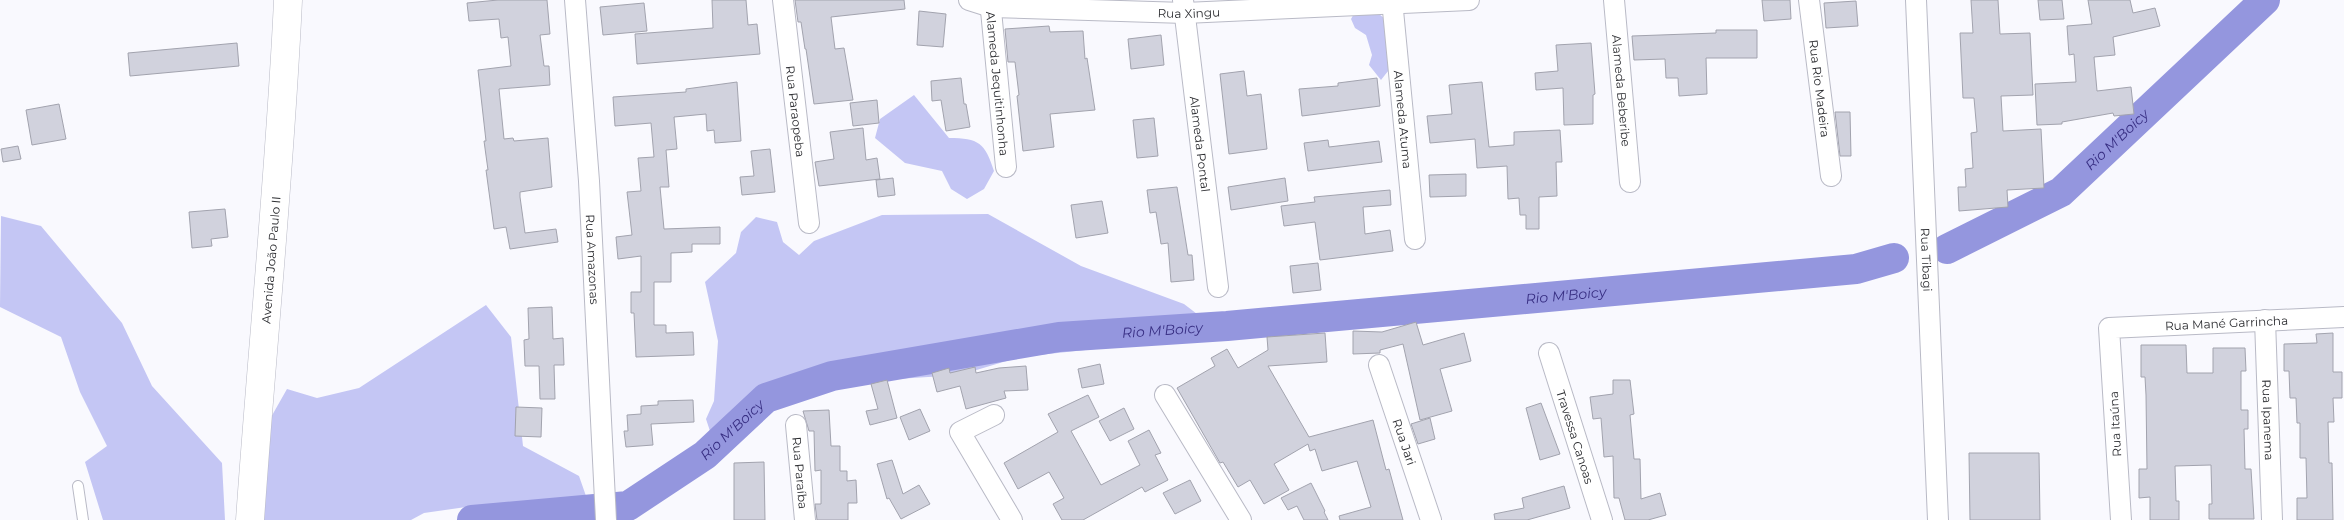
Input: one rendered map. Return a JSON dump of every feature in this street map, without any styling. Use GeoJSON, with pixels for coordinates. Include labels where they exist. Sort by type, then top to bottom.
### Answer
{"type":"FeatureCollection","features":[{"type":"Feature","properties":{"kind":"main road","name":"Avenida João Paulo II"},"geometry":{"type":"LineString","coordinates":[[250,520],[282,123],[288,0]]}},
{"type":"Feature","properties":{"kind":"street","name":"Rua Amazonas"},"geometry":{"type":"LineString","coordinates":[[575,0],[590,191],[606,487],[606,520]]}},
{"type":"Feature","properties":{"kind":"street","name":"Rua Paraopeba"},"geometry":{"type":"LineString","coordinates":[[783,0],[809,223]]}},
{"type":"Feature","properties":{"kind":"street","name":"Rua Xingu"},"geometry":{"type":"LineString","coordinates":[[969,0],[990,4],[1184,6],[1469,0]]}},
{"type":"Feature","properties":{"kind":"street","name":"Alameda Beberibe"},"geometry":{"type":"LineString","coordinates":[[1614,0],[1630,182]]}},
{"type":"Feature","properties":{"kind":"street","name":"Rua Rio Madeira"},"geometry":{"type":"LineString","coordinates":[[1809,0],[1831,176]]}},
{"type":"Feature","properties":{"kind":"street","name":"Rua Tibagi"},"geometry":{"type":"LineString","coordinates":[[1916,0],[1938,520]]}},
{"type":"Feature","properties":{"kind":"street","name":"Alameda Atuma"},"geometry":{"type":"LineString","coordinates":[[1392,2],[1415,239]]}},
{"type":"Feature","properties":{"kind":"street","name":"Alameda Jequitinhonha"},"geometry":{"type":"LineString","coordinates":[[990,4],[1006,167]]}},
{"type":"Feature","properties":{"kind":"street","name":"Alameda Pontal"},"geometry":{"type":"LineString","coordinates":[[1184,6],[1218,287]]}},
{"type":"Feature","properties":{"kind":"street","name":"Rua Mané Garrincha"},"geometry":{"type":"LineString","coordinates":[[2110,328],[2344,317]]}},
{"type":"Feature","properties":{"kind":"street","name":"Rua Ipanema"},"geometry":{"type":"LineString","coordinates":[[2265,320],[2272,520]]}},
{"type":"Feature","properties":{"kind":"street","name":"Rua Itaúna"},"geometry":{"type":"LineString","coordinates":[[2110,328],[2121,520]]}},
{"type":"Feature","properties":{"kind":"street","name":"Travessa Canoas"},"geometry":{"type":"LineString","coordinates":[[1549,353],[1602,520]]}},
{"type":"Feature","properties":{"kind":"street","name":"Rua Jari"},"geometry":{"type":"LineString","coordinates":[[1379,365],[1431,520]]}},
{"type":"Feature","properties":{"kind":"street"},"geometry":{"type":"LineString","coordinates":[[1165,395],[1241,520]]}},
{"type":"Feature","properties":{"kind":"street"},"geometry":{"type":"LineString","coordinates":[[994,415],[960,432],[1012,520]]}},
{"type":"Feature","properties":{"kind":"street","name":"Rua Paraíba"},"geometry":{"type":"LineString","coordinates":[[796,425],[805,520]]}},
{"type":"Feature","properties":{"kind":"lane"},"geometry":{"type":"LineString","coordinates":[[78,486],[84,520]]}},
{"type":"Feature","properties":{"kind":"shaded area"},"geometry":{"type":"Polygon","coordinates":[[[1372,8],[1385,19],[1392,66],[1381,80],[1369,65],[1372,55],[1366,35],[1355,28],[1351,19],[1355,12],[1372,8]]]}},
{"type":"Feature","properties":{"kind":"shaded area"},"geometry":{"type":"Polygon","coordinates":[[[914,95],[949,138],[974,141],[984,148],[994,171],[984,189],[967,199],[951,189],[942,171],[905,163],[875,138],[880,119],[914,95]]]}},
{"type":"Feature","properties":{"kind":"shaded area"},"geometry":{"type":"Polygon","coordinates":[[[988,214],[1081,266],[1184,304],[1201,317],[1198,338],[1020,357],[960,375],[817,384],[780,400],[751,429],[712,437],[706,419],[714,401],[718,341],[705,282],[736,253],[741,232],[756,217],[777,222],[783,242],[799,255],[814,241],[882,215],[988,214]]]}},
{"type":"Feature","properties":{"kind":"shaded area"},"geometry":{"type":"Polygon","coordinates":[[[1,216],[41,226],[122,323],[152,386],[222,463],[225,520],[103,520],[85,462],[107,446],[80,392],[61,337],[0,307],[1,216]]]}},
{"type":"Feature","properties":{"kind":"shaded area"},"geometry":{"type":"Polygon","coordinates":[[[486,305],[511,337],[523,446],[579,476],[586,496],[548,508],[487,504],[424,513],[411,520],[262,520],[266,426],[287,389],[317,398],[359,388],[486,305]]]}},
{"type":"Feature","properties":{"kind":"building"},"geometry":{"type":"Polygon","coordinates":[[[498,0],[547,0],[550,34],[540,35],[544,66],[549,66],[550,85],[499,89],[504,139],[513,138],[514,141],[548,138],[552,187],[520,192],[520,197],[525,233],[556,229],[558,242],[510,249],[506,227],[494,229],[486,170],[488,170],[484,141],[486,141],[478,70],[511,66],[508,37],[501,38],[499,19],[469,21],[467,3],[498,0]]]}},
{"type":"Feature","properties":{"kind":"building"},"geometry":{"type":"Polygon","coordinates":[[[712,0],[746,0],[748,25],[757,24],[760,54],[637,64],[635,34],[713,28],[712,0]]]}},
{"type":"Feature","properties":{"kind":"building"},"geometry":{"type":"Polygon","coordinates":[[[795,0],[904,0],[905,9],[831,17],[835,49],[844,48],[853,100],[814,104],[806,49],[801,22],[798,22],[795,0]]]}},
{"type":"Feature","properties":{"kind":"building"},"geometry":{"type":"Polygon","coordinates":[[[1762,0],[1790,0],[1791,19],[1764,21],[1762,0]]]}},
{"type":"Feature","properties":{"kind":"building"},"geometry":{"type":"Polygon","coordinates":[[[1971,0],[1998,0],[2000,34],[2030,33],[2033,95],[2001,96],[2003,131],[2041,129],[2044,188],[2007,190],[2008,207],[1959,211],[1958,187],[1966,187],[1965,169],[1973,168],[1971,133],[1977,132],[1974,98],[1963,98],[1960,33],[1973,33],[1971,0]]]}},
{"type":"Feature","properties":{"kind":"building"},"geometry":{"type":"Polygon","coordinates":[[[2038,0],[2062,0],[2064,19],[2040,20],[2038,0]]]}},
{"type":"Feature","properties":{"kind":"building"},"geometry":{"type":"Polygon","coordinates":[[[2088,0],[2130,0],[2133,13],[2155,8],[2160,26],[2113,37],[2115,55],[2094,57],[2097,91],[2131,87],[2134,114],[2114,116],[2113,113],[2062,122],[2062,124],[2037,125],[2035,84],[2076,82],[2074,54],[2069,55],[2067,26],[2092,24],[2088,0]]]}},
{"type":"Feature","properties":{"kind":"building"},"geometry":{"type":"Polygon","coordinates":[[[1856,1],[1858,26],[1826,28],[1824,3],[1856,1]]]}},
{"type":"Feature","properties":{"kind":"building"},"geometry":{"type":"Polygon","coordinates":[[[644,3],[647,31],[603,35],[600,7],[644,3]]]}},
{"type":"Feature","properties":{"kind":"building"},"geometry":{"type":"Polygon","coordinates":[[[919,11],[946,14],[943,47],[917,45],[919,11]]]}},
{"type":"Feature","properties":{"kind":"building"},"geometry":{"type":"Polygon","coordinates":[[[1049,26],[1050,32],[1083,31],[1085,59],[1087,58],[1095,110],[1050,114],[1054,147],[1023,151],[1015,62],[1008,62],[1005,29],[1049,26]]]}},
{"type":"Feature","properties":{"kind":"building"},"geometry":{"type":"Polygon","coordinates":[[[1716,30],[1757,30],[1757,58],[1706,58],[1707,94],[1679,96],[1678,78],[1666,78],[1665,59],[1634,60],[1632,36],[1716,33],[1716,30]]]}},
{"type":"Feature","properties":{"kind":"building"},"geometry":{"type":"Polygon","coordinates":[[[1161,35],[1164,65],[1131,69],[1128,39],[1161,35]]]}},
{"type":"Feature","properties":{"kind":"building"},"geometry":{"type":"Polygon","coordinates":[[[237,43],[239,66],[130,76],[128,53],[237,43]]]}},
{"type":"Feature","properties":{"kind":"building"},"geometry":{"type":"Polygon","coordinates":[[[1591,43],[1595,94],[1593,95],[1593,124],[1564,125],[1563,88],[1536,90],[1535,73],[1558,71],[1556,45],[1591,43]]]}},
{"type":"Feature","properties":{"kind":"building"},"geometry":{"type":"Polygon","coordinates":[[[1244,71],[1247,96],[1261,94],[1267,149],[1229,154],[1220,74],[1244,71]]]}},
{"type":"Feature","properties":{"kind":"building"},"geometry":{"type":"Polygon","coordinates":[[[961,78],[964,104],[966,104],[970,127],[946,131],[941,100],[932,101],[931,81],[961,78]]]}},
{"type":"Feature","properties":{"kind":"building"},"geometry":{"type":"Polygon","coordinates":[[[1377,78],[1380,106],[1302,116],[1299,89],[1338,86],[1338,83],[1377,78]]]}},
{"type":"Feature","properties":{"kind":"building"},"geometry":{"type":"Polygon","coordinates":[[[737,82],[741,141],[715,143],[714,130],[707,131],[706,114],[674,117],[677,149],[666,150],[669,187],[660,187],[664,229],[720,227],[720,244],[692,244],[692,252],[671,253],[671,282],[654,282],[654,325],[666,325],[666,333],[693,332],[694,355],[636,357],[634,313],[631,313],[631,292],[641,292],[641,256],[618,259],[616,237],[632,235],[627,192],[641,191],[638,158],[654,157],[651,123],[615,126],[613,97],[686,92],[686,89],[737,82]]]}},
{"type":"Feature","properties":{"kind":"building"},"geometry":{"type":"Polygon","coordinates":[[[1482,82],[1489,147],[1514,145],[1514,132],[1560,130],[1562,162],[1556,162],[1557,196],[1539,197],[1539,229],[1526,229],[1526,215],[1520,215],[1519,198],[1508,199],[1507,166],[1477,168],[1475,139],[1430,143],[1427,116],[1452,114],[1449,85],[1482,82]]]}},
{"type":"Feature","properties":{"kind":"building"},"geometry":{"type":"Polygon","coordinates":[[[877,100],[879,123],[853,126],[850,103],[877,100]]]}},
{"type":"Feature","properties":{"kind":"building"},"geometry":{"type":"Polygon","coordinates":[[[59,104],[66,139],[32,145],[26,110],[59,104]]]}},
{"type":"Feature","properties":{"kind":"building"},"geometry":{"type":"Polygon","coordinates":[[[1835,112],[1850,112],[1851,156],[1840,156],[1835,112]]]}},
{"type":"Feature","properties":{"kind":"building"},"geometry":{"type":"Polygon","coordinates":[[[1154,118],[1158,156],[1137,158],[1133,120],[1154,118]]]}},
{"type":"Feature","properties":{"kind":"building"},"geometry":{"type":"Polygon","coordinates":[[[863,128],[866,160],[877,158],[880,179],[819,186],[815,162],[834,159],[830,132],[863,128]]]}},
{"type":"Feature","properties":{"kind":"building"},"geometry":{"type":"Polygon","coordinates":[[[1328,140],[1329,147],[1379,141],[1382,162],[1308,171],[1304,143],[1328,140]]]}},
{"type":"Feature","properties":{"kind":"building"},"geometry":{"type":"Polygon","coordinates":[[[18,146],[21,159],[3,162],[1,149],[18,146]]]}},
{"type":"Feature","properties":{"kind":"building"},"geometry":{"type":"Polygon","coordinates":[[[770,149],[775,192],[742,195],[740,177],[754,176],[751,151],[770,149]]]}},
{"type":"Feature","properties":{"kind":"building"},"geometry":{"type":"Polygon","coordinates":[[[1466,174],[1466,196],[1430,197],[1429,175],[1466,174]]]}},
{"type":"Feature","properties":{"kind":"building"},"geometry":{"type":"Polygon","coordinates":[[[893,178],[895,195],[878,197],[876,180],[893,178]]]}},
{"type":"Feature","properties":{"kind":"building"},"geometry":{"type":"Polygon","coordinates":[[[1285,178],[1288,201],[1231,210],[1228,187],[1285,178]]]}},
{"type":"Feature","properties":{"kind":"building"},"geometry":{"type":"Polygon","coordinates":[[[1177,187],[1188,255],[1192,255],[1194,280],[1171,282],[1168,243],[1161,244],[1156,212],[1150,213],[1147,190],[1177,187]]]}},
{"type":"Feature","properties":{"kind":"building"},"geometry":{"type":"Polygon","coordinates":[[[1390,190],[1391,205],[1363,207],[1365,234],[1390,230],[1393,251],[1320,260],[1315,222],[1284,226],[1281,206],[1315,202],[1314,197],[1390,190]]]}},
{"type":"Feature","properties":{"kind":"building"},"geometry":{"type":"Polygon","coordinates":[[[1102,201],[1108,233],[1076,238],[1071,205],[1102,201]]]}},
{"type":"Feature","properties":{"kind":"building"},"geometry":{"type":"Polygon","coordinates":[[[225,209],[228,237],[211,239],[212,246],[192,248],[189,212],[225,209]]]}},
{"type":"Feature","properties":{"kind":"building"},"geometry":{"type":"Polygon","coordinates":[[[1318,263],[1321,290],[1293,293],[1290,266],[1318,263]]]}},
{"type":"Feature","properties":{"kind":"building"},"geometry":{"type":"Polygon","coordinates":[[[552,307],[553,339],[563,338],[564,365],[554,365],[555,399],[540,399],[539,366],[525,366],[524,340],[529,339],[528,308],[552,307]]]}},
{"type":"Feature","properties":{"kind":"building"},"geometry":{"type":"Polygon","coordinates":[[[1416,322],[1423,345],[1464,333],[1471,361],[1440,369],[1452,411],[1420,420],[1403,344],[1380,350],[1380,353],[1353,354],[1353,331],[1382,332],[1416,322]]]}},
{"type":"Feature","properties":{"kind":"building"},"geometry":{"type":"Polygon","coordinates":[[[1325,333],[1327,362],[1268,366],[1309,437],[1373,420],[1386,470],[1389,469],[1403,520],[1340,520],[1339,516],[1371,507],[1357,461],[1322,471],[1315,449],[1310,451],[1308,444],[1274,464],[1289,490],[1264,504],[1250,480],[1238,487],[1223,462],[1220,463],[1177,388],[1215,366],[1211,358],[1227,349],[1238,368],[1268,350],[1267,337],[1325,333]]]}},
{"type":"Feature","properties":{"kind":"building"},"geometry":{"type":"Polygon","coordinates":[[[2333,333],[2333,372],[2342,372],[2342,398],[2333,398],[2334,422],[2328,422],[2329,463],[2332,463],[2333,520],[2297,520],[2297,498],[2307,498],[2306,458],[2300,458],[2300,423],[2297,423],[2296,398],[2290,398],[2289,371],[2284,371],[2284,344],[2317,343],[2316,334],[2333,333]]]}},
{"type":"Feature","properties":{"kind":"building"},"geometry":{"type":"Polygon","coordinates":[[[2141,345],[2186,345],[2187,373],[2213,373],[2213,348],[2245,348],[2246,371],[2241,371],[2241,410],[2248,410],[2248,429],[2244,429],[2245,469],[2251,469],[2254,519],[2209,519],[2209,504],[2212,504],[2211,465],[2175,466],[2176,501],[2179,501],[2179,520],[2150,520],[2150,497],[2139,498],[2139,469],[2147,469],[2146,395],[2145,377],[2141,377],[2141,345]]]}},
{"type":"Feature","properties":{"kind":"building"},"geometry":{"type":"Polygon","coordinates":[[[1100,364],[1104,384],[1082,388],[1078,369],[1100,364]]]}},
{"type":"Feature","properties":{"kind":"building"},"geometry":{"type":"Polygon","coordinates":[[[1026,366],[1028,390],[1004,391],[1006,398],[966,409],[960,386],[937,392],[932,373],[949,368],[950,373],[975,367],[976,373],[999,368],[1026,366]]]}},
{"type":"Feature","properties":{"kind":"building"},"geometry":{"type":"Polygon","coordinates":[[[887,380],[897,418],[870,425],[866,411],[878,409],[871,384],[887,380]]]}},
{"type":"Feature","properties":{"kind":"building"},"geometry":{"type":"Polygon","coordinates":[[[1613,380],[1630,380],[1634,414],[1630,415],[1634,459],[1640,459],[1641,499],[1660,493],[1666,515],[1648,520],[1625,520],[1619,498],[1614,498],[1613,456],[1604,457],[1601,418],[1593,419],[1590,397],[1613,394],[1613,380]]]}},
{"type":"Feature","properties":{"kind":"building"},"geometry":{"type":"Polygon","coordinates":[[[1088,395],[1099,417],[1071,431],[1101,485],[1140,465],[1128,441],[1149,430],[1161,453],[1155,455],[1168,480],[1145,492],[1142,487],[1083,520],[1062,520],[1053,504],[1064,498],[1049,472],[1018,489],[1004,463],[1058,432],[1048,414],[1088,395]]]}},
{"type":"Feature","properties":{"kind":"building"},"geometry":{"type":"Polygon","coordinates":[[[693,400],[694,422],[651,424],[653,445],[626,447],[624,431],[628,431],[627,415],[641,414],[641,406],[658,405],[658,401],[693,400]]]}},
{"type":"Feature","properties":{"kind":"building"},"geometry":{"type":"Polygon","coordinates":[[[1541,403],[1560,454],[1540,460],[1526,408],[1541,403]]]}},
{"type":"Feature","properties":{"kind":"building"},"geometry":{"type":"Polygon","coordinates":[[[516,407],[542,408],[541,437],[515,436],[516,407]]]}},
{"type":"Feature","properties":{"kind":"building"},"geometry":{"type":"Polygon","coordinates":[[[1124,408],[1134,429],[1110,441],[1099,421],[1124,408]]]}},
{"type":"Feature","properties":{"kind":"building"},"geometry":{"type":"Polygon","coordinates":[[[920,409],[930,431],[909,440],[900,417],[920,409]]]}},
{"type":"Feature","properties":{"kind":"building"},"geometry":{"type":"Polygon","coordinates":[[[829,410],[831,446],[840,446],[840,471],[847,471],[847,481],[856,480],[857,503],[848,503],[848,520],[817,520],[815,504],[821,504],[821,470],[815,471],[814,431],[809,431],[803,411],[829,410]]]}},
{"type":"Feature","properties":{"kind":"building"},"geometry":{"type":"Polygon","coordinates":[[[1430,418],[1435,439],[1418,444],[1411,424],[1430,418]]]}},
{"type":"Feature","properties":{"kind":"building"},"geometry":{"type":"Polygon","coordinates":[[[1969,453],[2039,453],[2040,520],[1970,520],[1969,453]]]}},
{"type":"Feature","properties":{"kind":"building"},"geometry":{"type":"Polygon","coordinates":[[[892,460],[903,494],[919,485],[930,504],[901,519],[889,498],[887,499],[877,464],[892,460]]]}},
{"type":"Feature","properties":{"kind":"building"},"geometry":{"type":"Polygon","coordinates":[[[764,462],[765,520],[734,520],[734,463],[764,462]]]}},
{"type":"Feature","properties":{"kind":"building"},"geometry":{"type":"Polygon","coordinates":[[[1190,480],[1201,501],[1175,514],[1163,493],[1190,480]]]}},
{"type":"Feature","properties":{"kind":"building"},"geometry":{"type":"Polygon","coordinates":[[[1311,483],[1328,520],[1304,520],[1297,506],[1288,510],[1281,498],[1311,483]]]}},
{"type":"Feature","properties":{"kind":"building"},"geometry":{"type":"Polygon","coordinates":[[[1564,486],[1570,508],[1527,520],[1495,520],[1494,514],[1524,508],[1522,498],[1564,486]]]}},
{"type":"Feature","properties":{"kind":"waterway","name":"Rio M'Boicy"},"geometry":{"type":"LineString","coordinates":[[1947,249],[2061,192],[2265,0]]}},
{"type":"Feature","properties":{"kind":"waterway","name":"Rio M'Boicy"},"geometry":{"type":"LineString","coordinates":[[472,520],[628,506],[705,455],[766,398],[832,376],[1059,337],[1227,326],[1856,269],[1894,258]]}}]}
